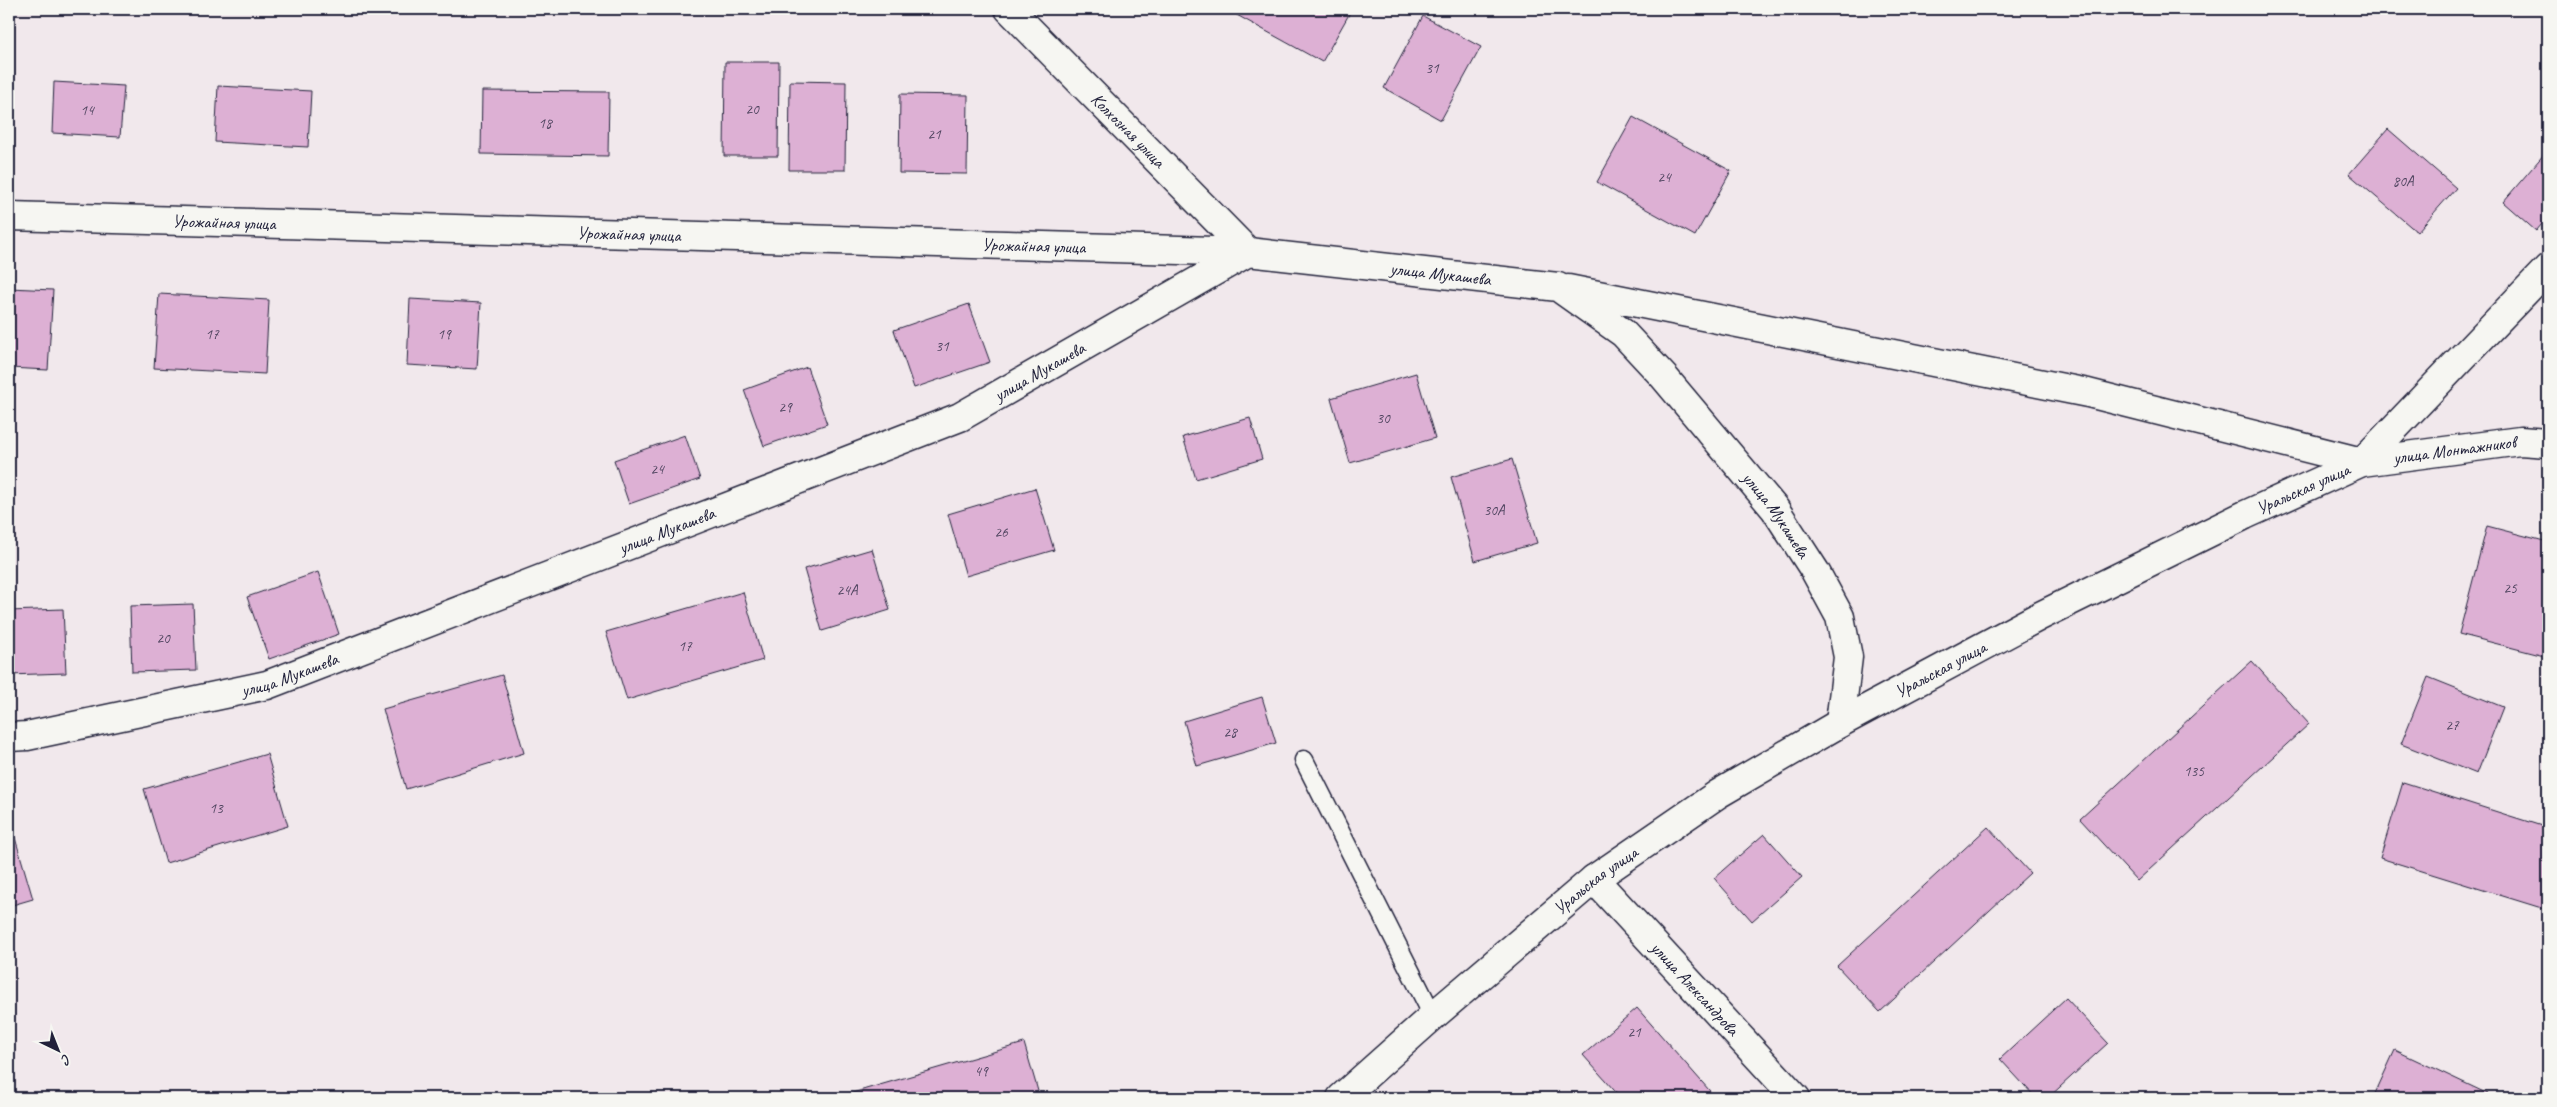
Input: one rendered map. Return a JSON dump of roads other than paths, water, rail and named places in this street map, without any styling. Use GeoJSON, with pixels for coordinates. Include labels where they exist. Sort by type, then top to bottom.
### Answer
{"type":"FeatureCollection","features":[{"type":"Feature","properties":{"kind":"street","name":"Колхозная улица"},"geometry":{"type":"LineString","coordinates":[[1009,9],[1248,252]]}},
{"type":"Feature","properties":{"kind":"street","name":"Урожайная улица"},"geometry":{"type":"LineString","coordinates":[[9,216],[1248,252]]}},
{"type":"Feature","properties":{"kind":"street","name":"улица Мукашева"},"geometry":{"type":"LineString","coordinates":[[9,738],[27,736],[267,685],[960,417],[1248,252],[1558,287],[1623,333],[1664,377],[1775,510],[1815,571],[1840,617],[1848,657],[1840,723]]}},
{"type":"Feature","properties":{"kind":"street","name":"Уральская улица"},"geometry":{"type":"LineString","coordinates":[[1341,1098],[1433,1016],[1594,878],[1718,794],[1840,723],[2040,616],[2245,515],[2362,462],[2548,268]]}},
{"type":"Feature","properties":{"kind":"street"},"geometry":{"type":"LineString","coordinates":[[1558,287],[2088,393],[2362,462]]}},
{"type":"Feature","properties":{"kind":"street","name":"улица Монтажников"},"geometry":{"type":"LineString","coordinates":[[2362,462],[2520,441],[2548,443]]}},
{"type":"Feature","properties":{"kind":"street","name":"улица Александрова"},"geometry":{"type":"LineString","coordinates":[[1594,878],[1796,1098]]}},
{"type":"Feature","properties":{"kind":"lane"},"geometry":{"type":"LineString","coordinates":[[1304,760],[1433,1016]]}}]}
